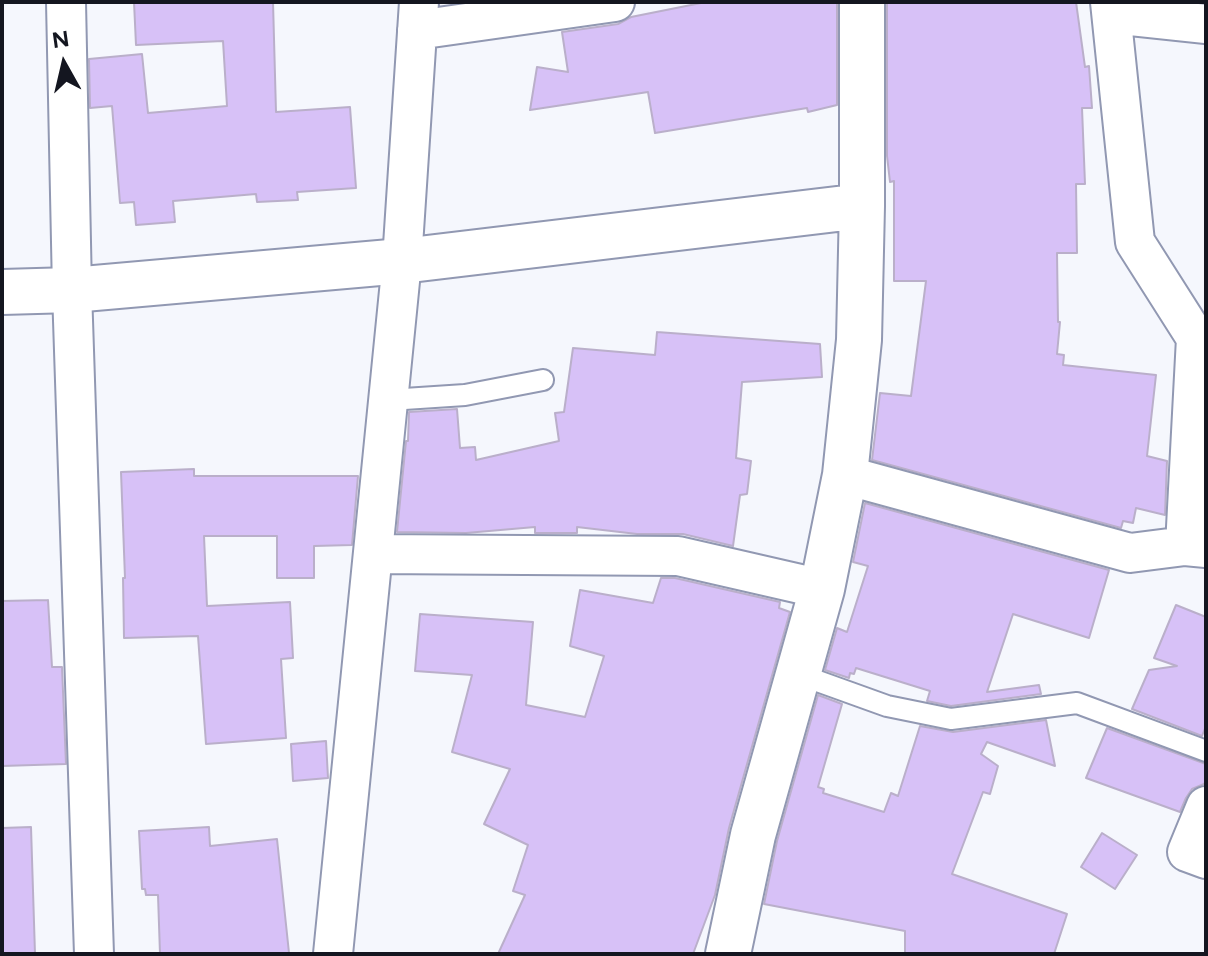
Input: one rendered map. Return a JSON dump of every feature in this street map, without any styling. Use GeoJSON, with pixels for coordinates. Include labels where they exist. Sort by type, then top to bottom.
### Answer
{"type":"FeatureCollection","features":[{"type":"Feature","properties":{"kind":"street"},"geometry":{"type":"LineString","coordinates":[[66,2],[72,290],[94,954]]}},
{"type":"Feature","properties":{"kind":"street"},"geometry":{"type":"LineString","coordinates":[[333,954],[402,261],[418,16],[615,2]]}},
{"type":"Feature","properties":{"kind":"street"},"geometry":{"type":"LineString","coordinates":[[728,954],[753,835],[822,589],[845,475],[859,340],[862,2]]}},
{"type":"Feature","properties":{"kind":"street"},"geometry":{"type":"LineString","coordinates":[[845,475],[1130,553],[1195,547],[1196,338],[1135,242],[1111,8],[1206,24]]}},
{"type":"Feature","properties":{"kind":"street"},"geometry":{"type":"LineString","coordinates":[[2,292],[72,290],[402,261],[862,206]]}},
{"type":"Feature","properties":{"kind":"street"},"geometry":{"type":"LineString","coordinates":[[373,554],[678,556],[822,589]]}},
{"type":"Feature","properties":{"kind":"street"},"geometry":{"type":"LineString","coordinates":[[1206,806],[1187,852],[1206,859]]}},
{"type":"Feature","properties":{"kind":"lane"},"geometry":{"type":"LineString","coordinates":[[389,400],[465,395],[543,380]]}},
{"type":"Feature","properties":{"kind":"lane"},"geometry":{"type":"LineString","coordinates":[[798,674],[887,706],[951,719],[1077,703],[1206,751]]}},
{"type":"Feature","properties":{"kind":"building"},"geometry":{"type":"Polygon","coordinates":[[[134,2],[273,2],[276,112],[350,107],[356,188],[297,192],[298,200],[257,202],[256,194],[173,201],[175,222],[136,225],[134,202],[120,203],[112,106],[90,108],[89,59],[142,54],[148,113],[227,106],[223,41],[136,45],[134,2]]]}},
{"type":"Feature","properties":{"kind":"building"},"geometry":{"type":"Polygon","coordinates":[[[706,2],[837,2],[837,105],[808,112],[807,108],[655,133],[648,92],[530,110],[537,67],[568,72],[562,32],[618,24],[631,17],[706,2]]]}},
{"type":"Feature","properties":{"kind":"building"},"geometry":{"type":"Polygon","coordinates":[[[887,2],[1076,2],[1085,67],[1089,66],[1092,108],[1082,108],[1085,184],[1076,184],[1077,253],[1057,253],[1060,322],[1057,354],[1064,355],[1063,365],[1156,375],[1147,456],[1167,461],[1165,515],[1136,508],[1133,523],[1123,521],[1121,528],[872,460],[880,393],[911,396],[926,281],[894,281],[894,181],[890,182],[887,156],[887,2]]]}},
{"type":"Feature","properties":{"kind":"building"},"geometry":{"type":"Polygon","coordinates":[[[657,332],[820,344],[822,377],[742,382],[736,458],[751,461],[747,494],[740,495],[733,546],[683,534],[637,534],[577,527],[577,533],[535,533],[535,527],[466,533],[397,532],[409,412],[457,409],[460,448],[475,447],[476,460],[559,441],[555,413],[564,412],[573,348],[655,355],[657,332]]]}},
{"type":"Feature","properties":{"kind":"building"},"geometry":{"type":"Polygon","coordinates":[[[194,469],[194,476],[358,476],[352,545],[314,546],[314,578],[277,578],[277,536],[204,536],[207,606],[290,602],[293,658],[281,659],[286,738],[206,744],[198,636],[124,638],[121,472],[194,469]]]}},
{"type":"Feature","properties":{"kind":"building"},"geometry":{"type":"Polygon","coordinates":[[[865,503],[1109,570],[1089,638],[1013,614],[987,692],[1039,685],[1041,694],[951,706],[927,701],[930,691],[856,668],[849,678],[825,670],[837,628],[847,632],[868,566],[853,562],[865,503]]]}},
{"type":"Feature","properties":{"kind":"building"},"geometry":{"type":"Polygon","coordinates":[[[661,578],[675,578],[780,602],[779,608],[790,612],[729,828],[715,895],[693,954],[498,954],[525,895],[513,891],[528,845],[484,824],[510,769],[452,752],[472,675],[415,671],[420,614],[533,622],[526,705],[585,717],[604,656],[570,646],[580,590],[653,603],[661,578]]]}},
{"type":"Feature","properties":{"kind":"building"},"geometry":{"type":"Polygon","coordinates":[[[48,600],[52,667],[62,667],[66,764],[2,766],[2,601],[48,600]]]}},
{"type":"Feature","properties":{"kind":"building"},"geometry":{"type":"Polygon","coordinates":[[[1176,605],[1206,617],[1206,726],[1202,736],[1132,709],[1149,670],[1177,666],[1154,658],[1176,605]]]}},
{"type":"Feature","properties":{"kind":"building"},"geometry":{"type":"Polygon","coordinates":[[[818,695],[842,704],[818,787],[824,789],[823,793],[884,812],[891,793],[898,796],[920,726],[953,732],[1046,720],[1055,766],[987,742],[981,754],[998,766],[990,794],[983,792],[952,874],[1067,914],[1054,954],[905,954],[905,931],[764,904],[777,841],[818,695]]]}},
{"type":"Feature","properties":{"kind":"building"},"geometry":{"type":"Polygon","coordinates":[[[1107,728],[1206,764],[1206,781],[1192,789],[1180,812],[1086,778],[1107,728]]]}},
{"type":"Feature","properties":{"kind":"building"},"geometry":{"type":"Polygon","coordinates":[[[326,741],[328,778],[293,781],[291,744],[326,741]]]}},
{"type":"Feature","properties":{"kind":"building"},"geometry":{"type":"Polygon","coordinates":[[[31,827],[35,954],[2,954],[2,828],[31,827]]]}},
{"type":"Feature","properties":{"kind":"building"},"geometry":{"type":"Polygon","coordinates":[[[209,827],[210,846],[277,839],[289,953],[160,954],[158,895],[146,895],[145,889],[142,889],[139,831],[209,827]]]}},
{"type":"Feature","properties":{"kind":"building"},"geometry":{"type":"Polygon","coordinates":[[[1102,833],[1137,855],[1115,889],[1081,867],[1102,833]]]}}]}
